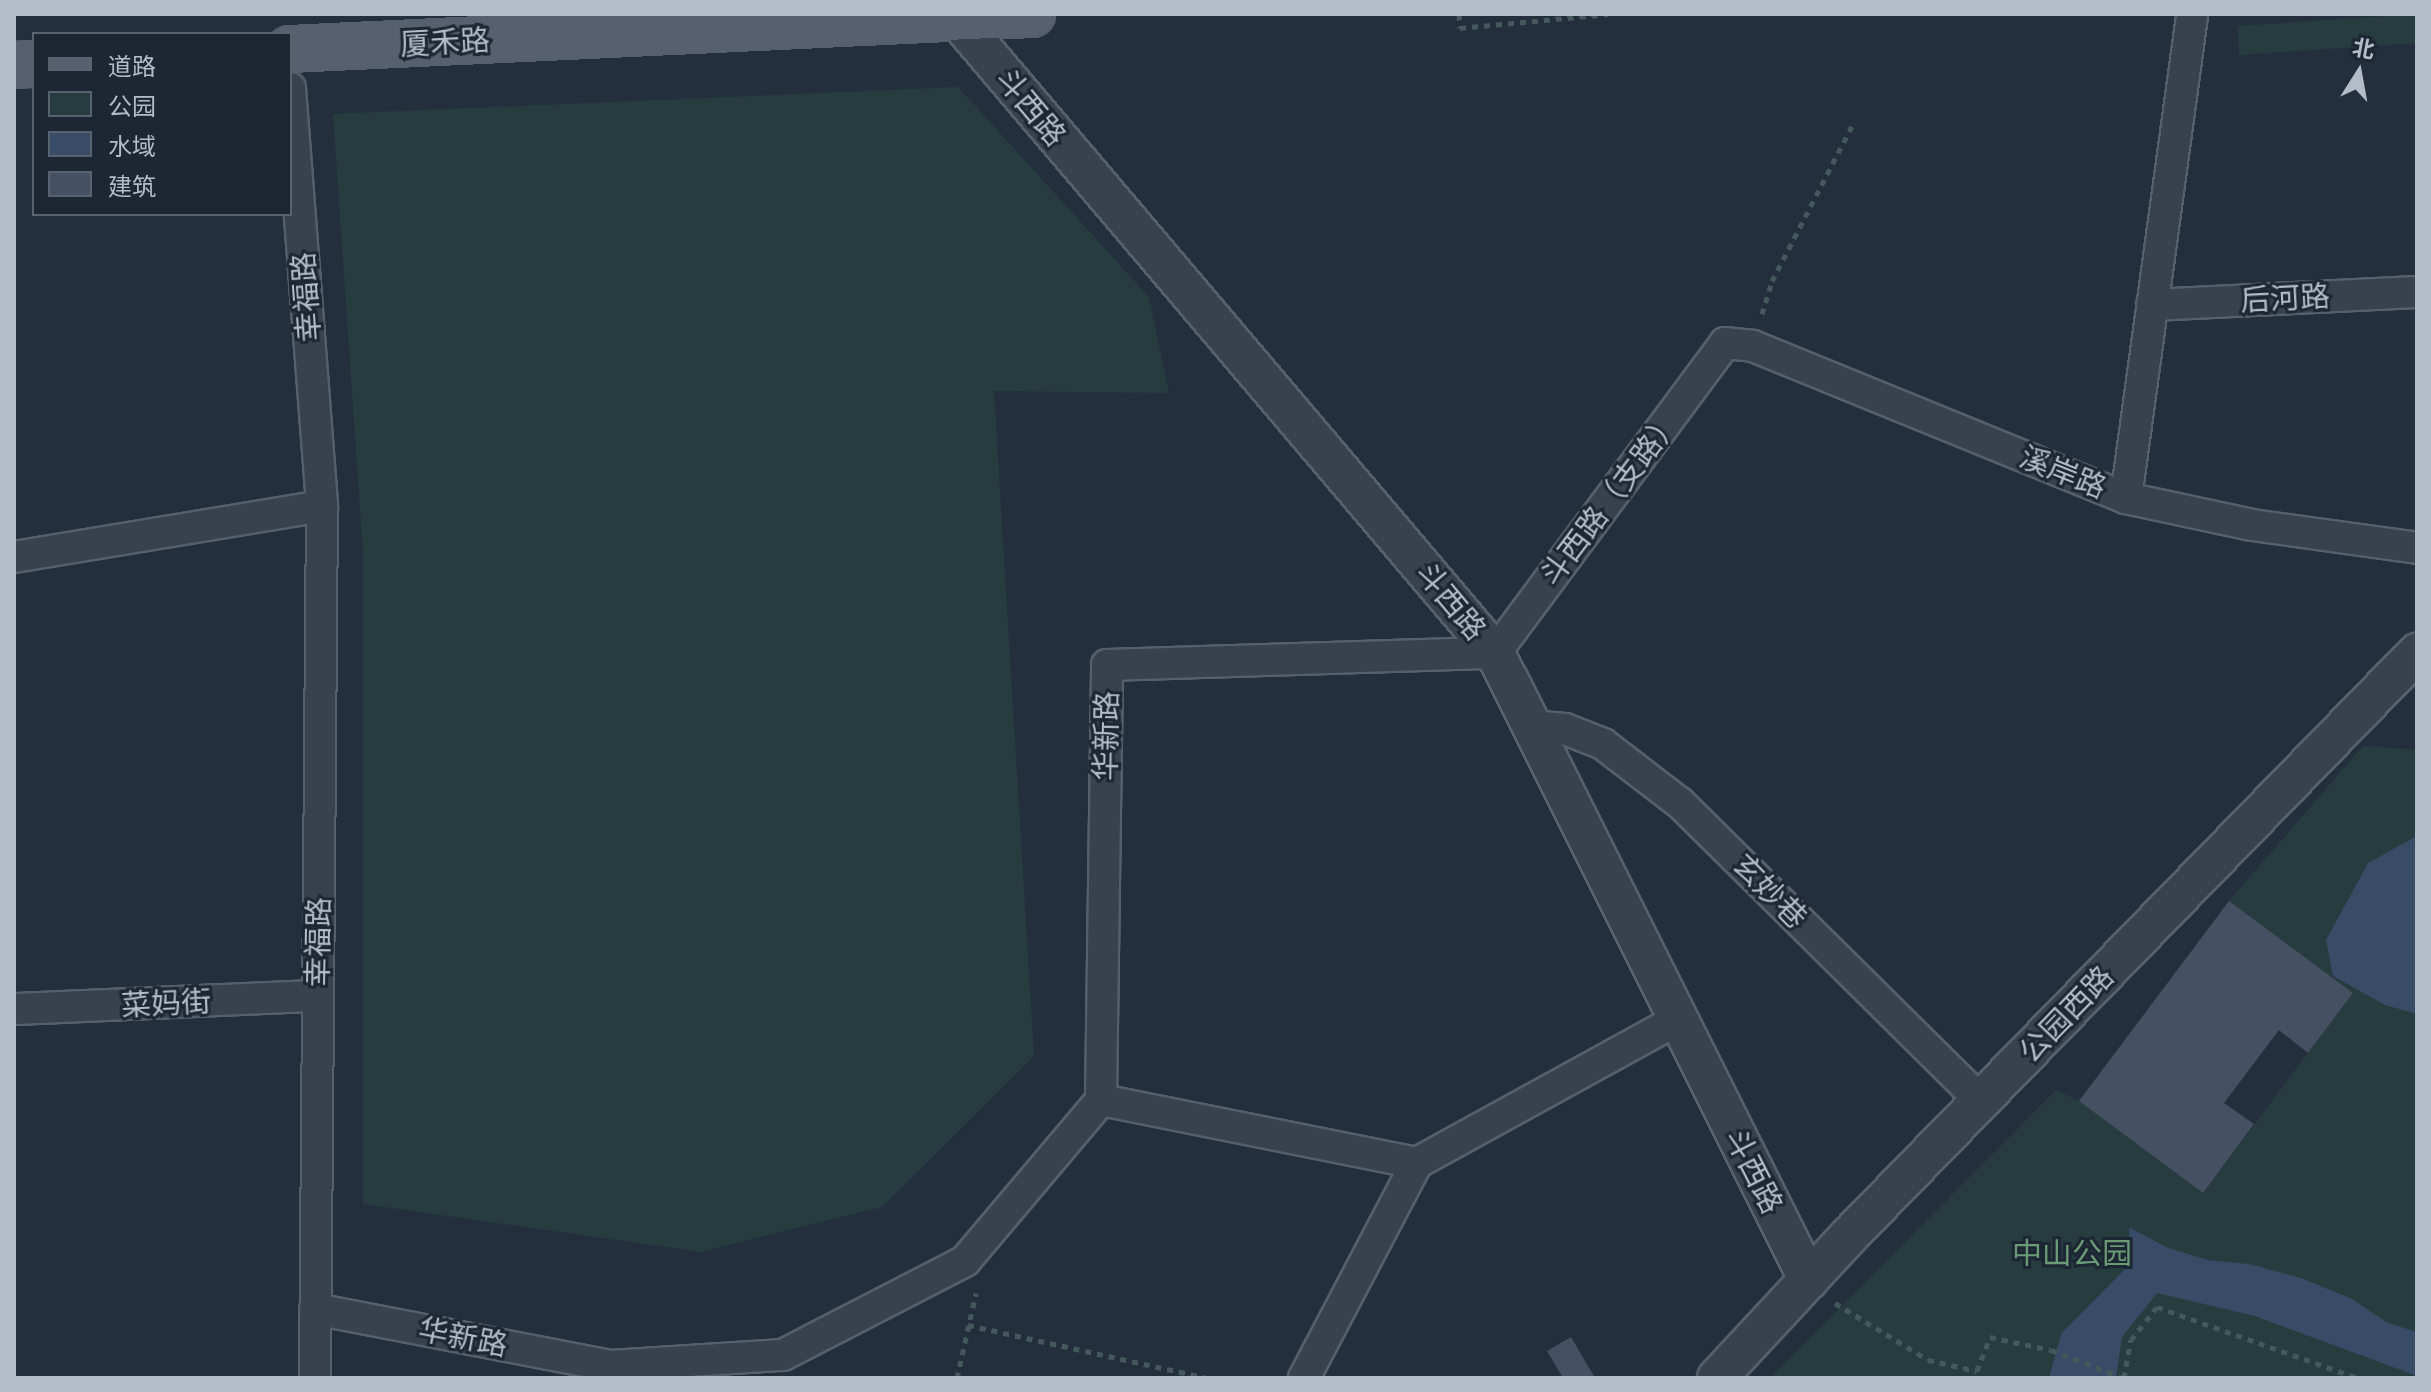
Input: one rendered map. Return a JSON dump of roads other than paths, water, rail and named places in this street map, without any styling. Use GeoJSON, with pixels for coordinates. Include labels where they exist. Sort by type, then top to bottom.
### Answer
{"type":"FeatureCollection","features":[{"type":"Feature","properties":{"kind":"main road","name":"厦禾路"},"geometry":{"type":"LineString","coordinates":[[292,49],[1032,14]]}},
{"type":"Feature","properties":{"kind":"street"},"geometry":{"type":"LineString","coordinates":[[2126,498],[2192,14]]}},
{"type":"Feature","properties":{"kind":"street","name":"斗西路"},"geometry":{"type":"LineString","coordinates":[[954,16],[1495,653],[1809,1280]]}},
{"type":"Feature","properties":{"kind":"street","name":"幸福路"},"geometry":{"type":"LineString","coordinates":[[292,114],[322,506],[315,1378]]}},
{"type":"Feature","properties":{"kind":"street","name":"后河路"},"geometry":{"type":"LineString","coordinates":[[2152,305],[2417,292]]}},
{"type":"Feature","properties":{"kind":"street","name":"斗西路（支路）"},"geometry":{"type":"LineString","coordinates":[[1495,653],[1739,344]]}},
{"type":"Feature","properties":{"kind":"street","name":"溪岸路"},"geometry":{"type":"LineString","coordinates":[[1739,344],[2126,498],[2252,525],[2417,548]]}},
{"type":"Feature","properties":{"kind":"street"},"geometry":{"type":"LineString","coordinates":[[14,557],[322,506]]}},
{"type":"Feature","properties":{"kind":"street","name":"华新路"},"geometry":{"type":"LineString","coordinates":[[315,1309],[618,1372],[783,1355],[965,1261],[1101,1100],[1107,665],[1495,653]]}},
{"type":"Feature","properties":{"kind":"street","name":"公园西路"},"geometry":{"type":"LineString","coordinates":[[1717,1378],[1981,1101],[2417,653]]}},
{"type":"Feature","properties":{"kind":"street","name":"玄妙巷"},"geometry":{"type":"LineString","coordinates":[[1531,726],[1565,729],[1603,744],[1680,803],[1981,1101]]}},
{"type":"Feature","properties":{"kind":"street","name":"菜妈街"},"geometry":{"type":"LineString","coordinates":[[14,1009],[317,996]]}},
{"type":"Feature","properties":{"kind":"street"},"geometry":{"type":"LineString","coordinates":[[1304,1378],[1417,1163],[1679,1019]]}},
{"type":"Feature","properties":{"kind":"street"},"geometry":{"type":"LineString","coordinates":[[1101,1100],[1417,1163]]}},
{"type":"Feature","properties":{"kind":"water"},"geometry":{"type":"Polygon","coordinates":[[[2417,836],[2417,1014],[2385,1005],[2333,976],[2326,940],[2368,863],[2417,836]]]}},
{"type":"Feature","properties":{"kind":"water"},"geometry":{"type":"Polygon","coordinates":[[[2129,1227],[2166,1247],[2207,1260],[2249,1264],[2301,1278],[2352,1299],[2388,1323],[2417,1332],[2417,1376],[2255,1316],[2157,1293],[2122,1337],[2116,1378],[2049,1378],[2061,1334],[2130,1264],[2129,1227]]]}},
{"type":"Feature","properties":{"kind":"park label","name":"中山公园"},"geometry":{"type":"Point","coordinates":[2072,1253]}}]}
